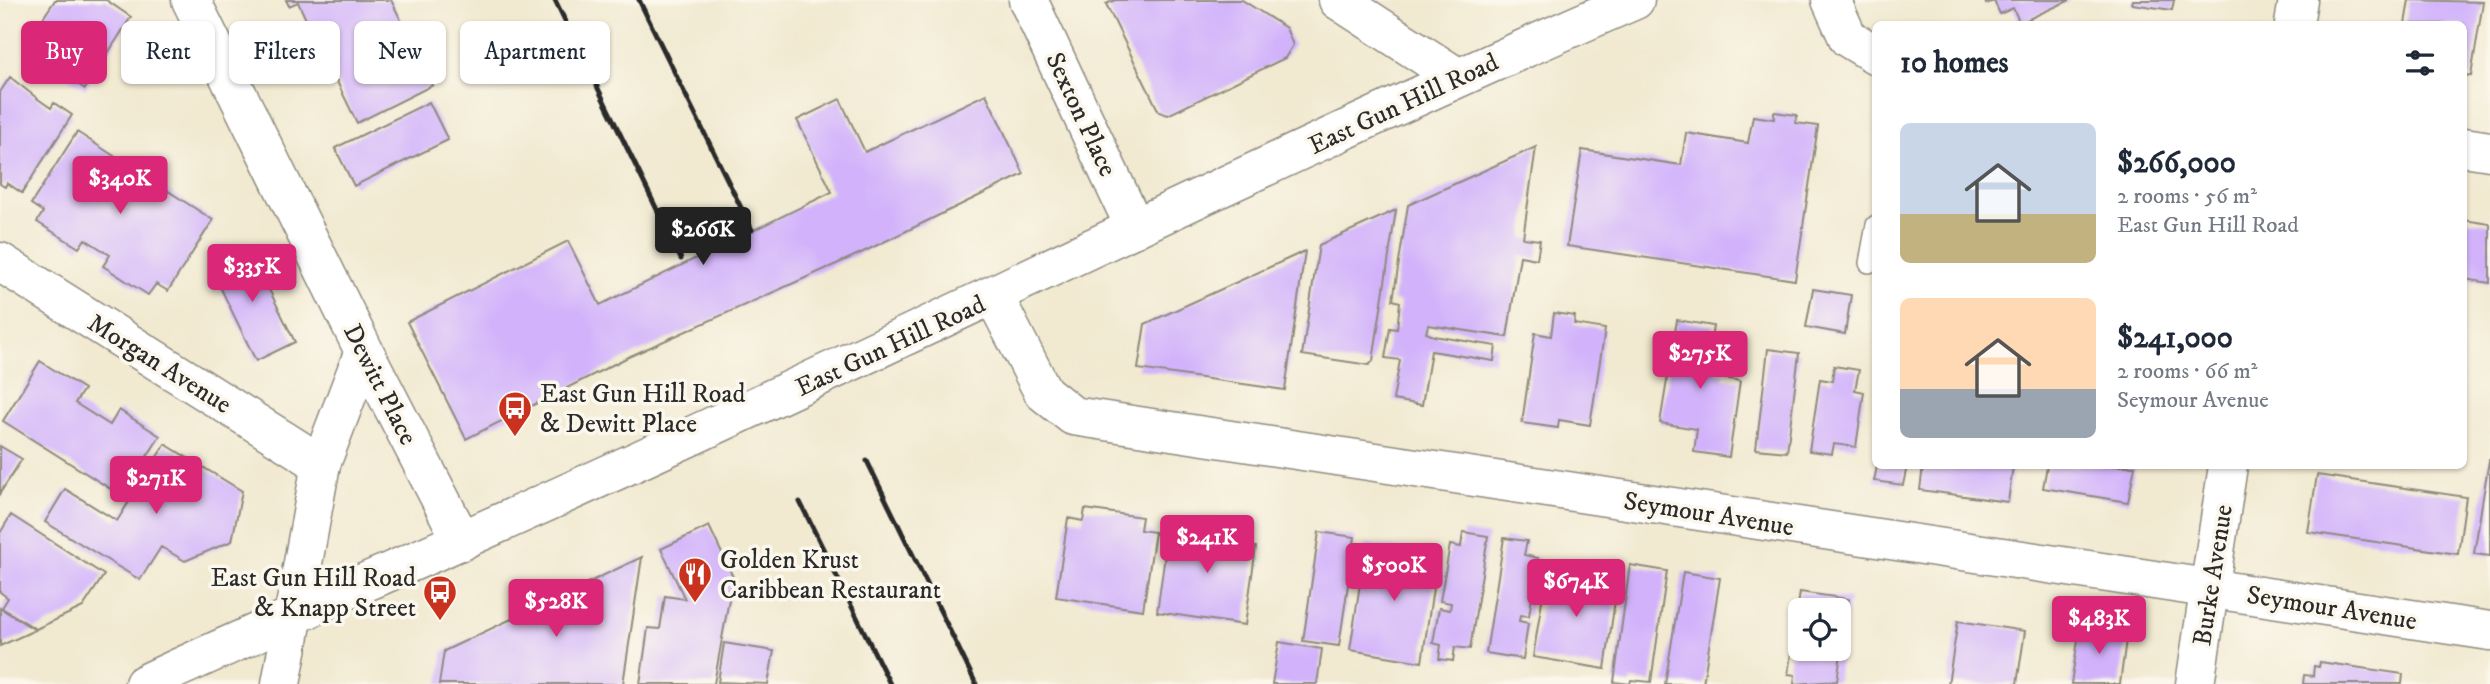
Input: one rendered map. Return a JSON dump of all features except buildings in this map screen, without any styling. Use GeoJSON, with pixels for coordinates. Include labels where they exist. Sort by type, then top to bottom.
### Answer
{"type":"FeatureCollection","features":[{"type":"Feature","properties":{"kind":"street","name":"Dewitt Place"},"geometry":{"type":"LineString","coordinates":[[191,0],[364,351],[462,541]]}},
{"type":"Feature","properties":{"kind":"street","name":"Sexton Place"},"geometry":{"type":"LineString","coordinates":[[1028,0],[1135,228]]}},
{"type":"Feature","properties":{"kind":"street"},"geometry":{"type":"LineString","coordinates":[[1338,0],[1457,77]]}},
{"type":"Feature","properties":{"kind":"street","name":"East Gun Hill Road"},"geometry":{"type":"LineString","coordinates":[[144,684],[994,296],[1457,77],[1634,0]]}},
{"type":"Feature","properties":{"kind":"street"},"geometry":{"type":"LineString","coordinates":[[1831,0],[1848,38],[1872,53]]}},
{"type":"Feature","properties":{"kind":"street"},"geometry":{"type":"LineString","coordinates":[[2294,21],[2298,0]]}},
{"type":"Feature","properties":{"kind":"street"},"geometry":{"type":"LineString","coordinates":[[2467,147],[2490,151]]}},
{"type":"Feature","properties":{"kind":"street","name":"Morgan Avenue"},"geometry":{"type":"LineString","coordinates":[[0,262],[321,464]]}},
{"type":"Feature","properties":{"kind":"street","name":"Seymour Avenue"},"geometry":{"type":"LineString","coordinates":[[994,296],[1043,392],[1073,416],[2490,631]]}},
{"type":"Feature","properties":{"kind":"street"},"geometry":{"type":"LineString","coordinates":[[281,684],[321,464],[364,351]]}},
{"type":"Feature","properties":{"kind":"street","name":"Burke Avenue"},"geometry":{"type":"LineString","coordinates":[[2195,684],[2228,469]]}},
{"type":"Feature","properties":{"kind":"lane"},"geometry":{"type":"LineString","coordinates":[[1869,263],[1872,247]]}},
{"type":"Feature","properties":{"kind":"railway"},"geometry":{"type":"LineString","coordinates":[[555,0],[681,259]]}},
{"type":"Feature","properties":{"kind":"railway"},"geometry":{"type":"LineString","coordinates":[[639,0],[752,230]]}},
{"type":"Feature","properties":{"kind":"railway"},"geometry":{"type":"LineString","coordinates":[[867,461],[976,684]]}},
{"type":"Feature","properties":{"kind":"railway"},"geometry":{"type":"LineString","coordinates":[[800,502],[890,684]]}},
{"type":"Feature","properties":{"kind":"place","name":"East Gun Hill Road & Dewitt Place"},"geometry":{"type":"Point","coordinates":[515,438]}},
{"type":"Feature","properties":{"kind":"place","name":"Golden Krust Caribbean Restaurant"},"geometry":{"type":"Point","coordinates":[695,604]}},
{"type":"Feature","properties":{"kind":"place","name":"East Gun Hill Road & Knapp Street"},"geometry":{"type":"Point","coordinates":[440,622]}}]}
